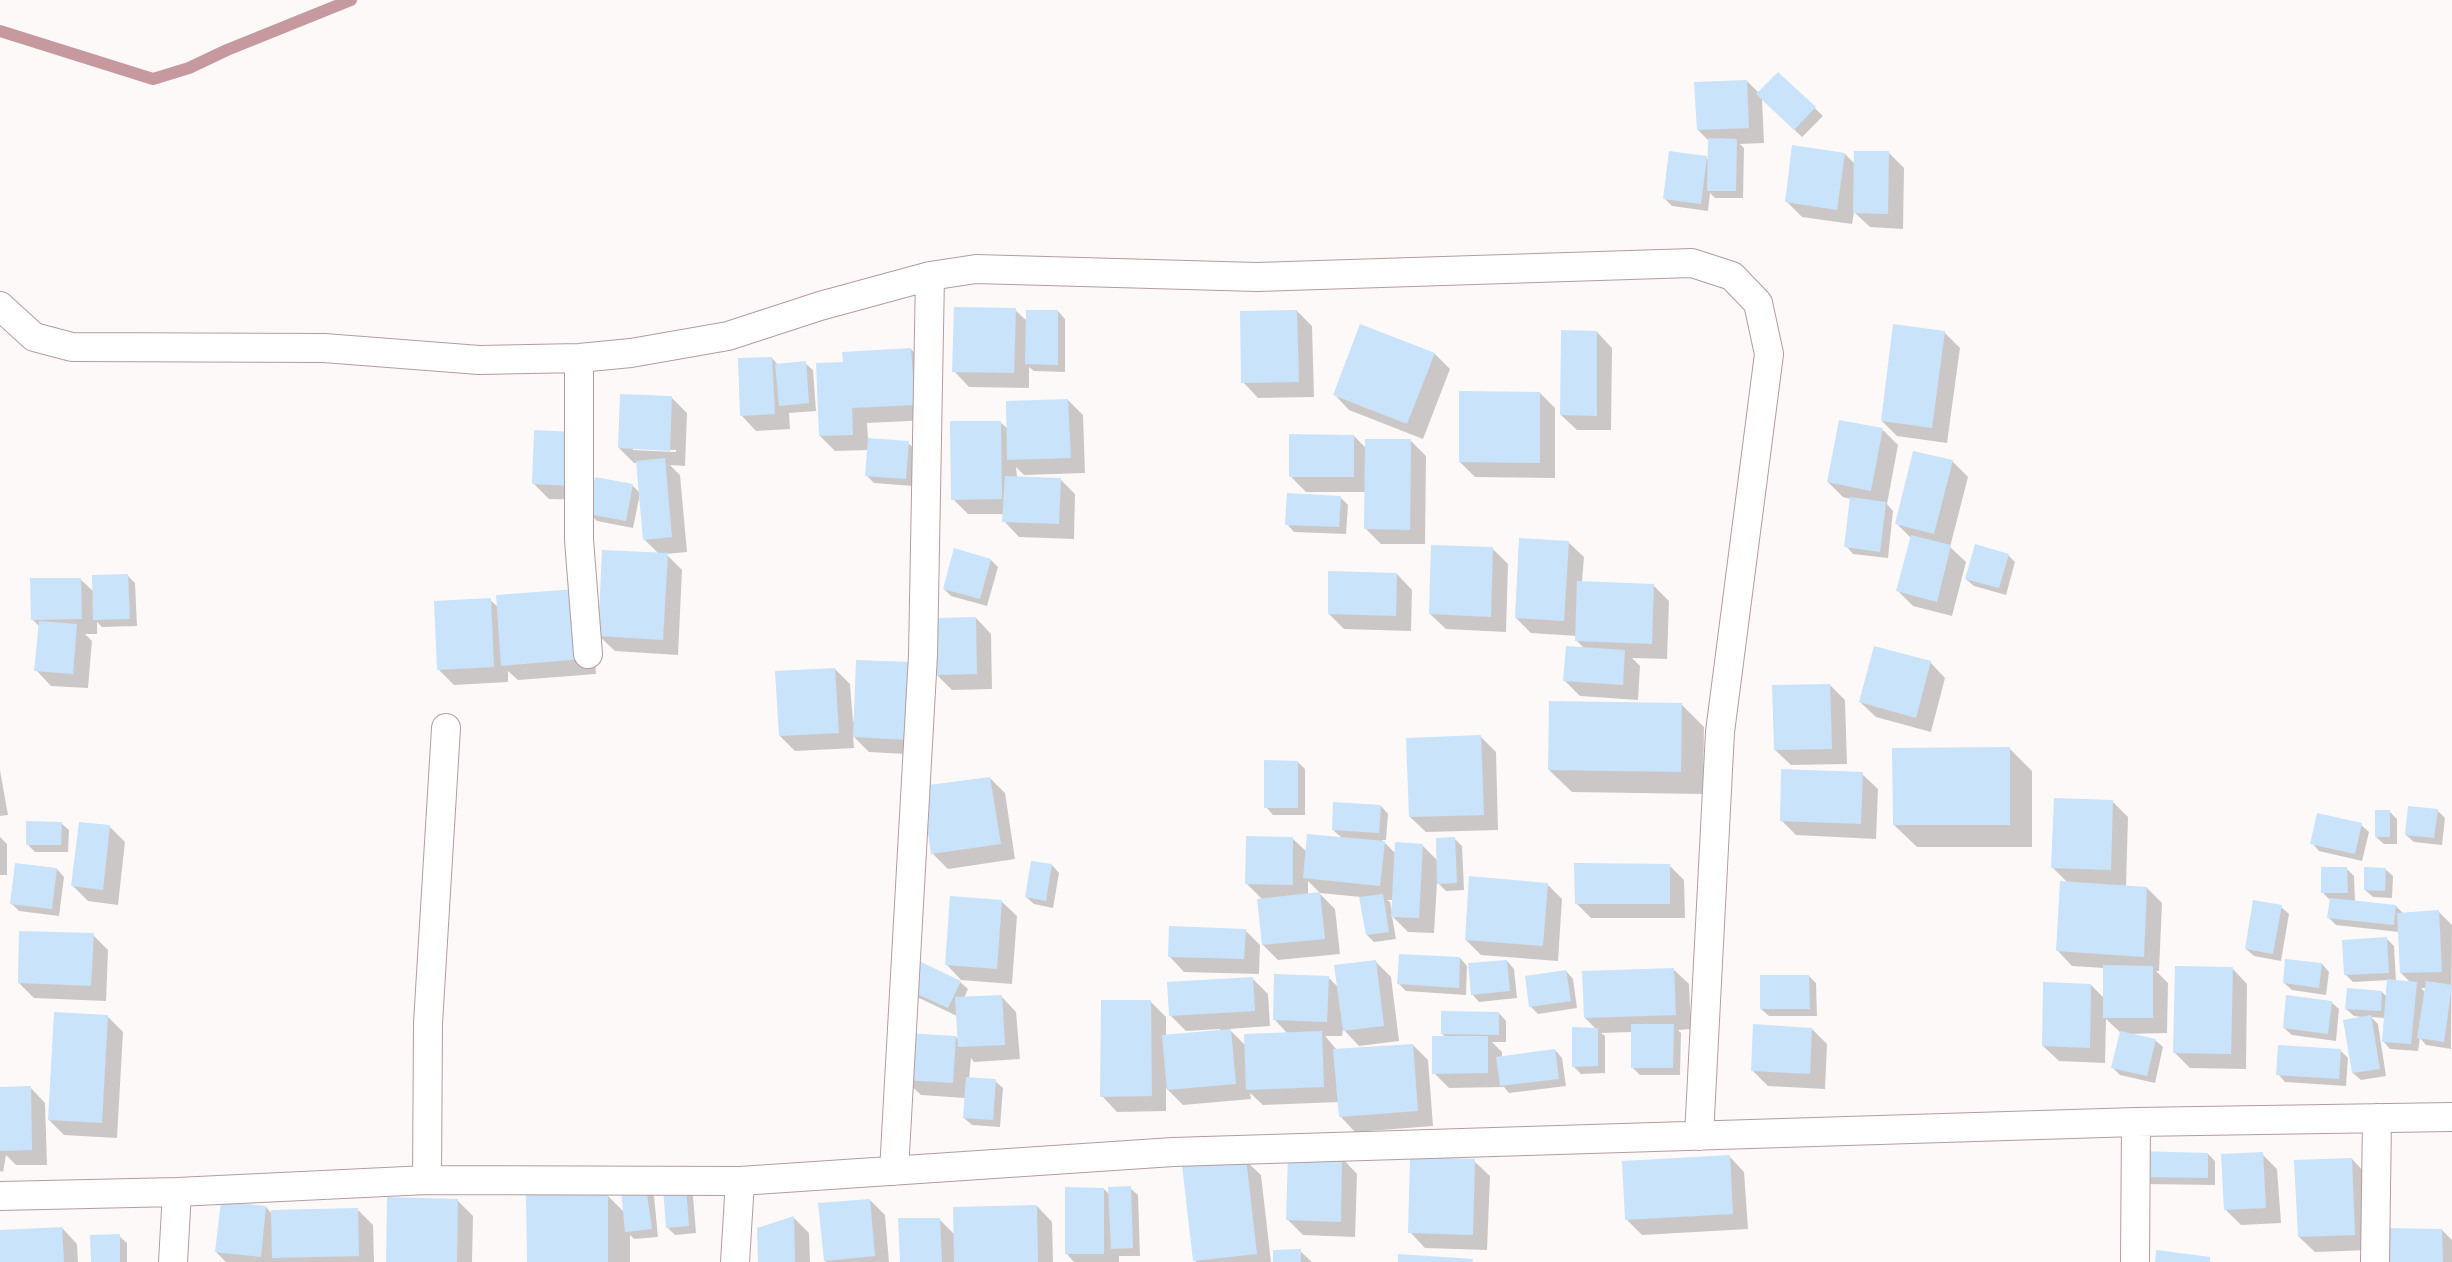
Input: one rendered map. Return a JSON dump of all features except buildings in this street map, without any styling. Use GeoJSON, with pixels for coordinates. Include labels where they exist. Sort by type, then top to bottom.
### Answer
{"type":"FeatureCollection","features":[{"type":"Feature","properties":{"kind":"street"},"geometry":{"type":"LineString","coordinates":[[0,306],[34,337],[72,347],[324,348],[479,360],[579,358],[631,353],[728,336],[820,306],[930,276],[976,269],[1257,277],[1692,263],[1732,276],[1758,303],[1769,354],[1720,732],[1699,1136]]}},
{"type":"Feature","properties":{"kind":"street"},"geometry":{"type":"LineString","coordinates":[[894,1171],[923,655],[930,276]]}},
{"type":"Feature","properties":{"kind":"street"},"geometry":{"type":"LineString","coordinates":[[579,358],[579,540],[588,654]]}},
{"type":"Feature","properties":{"kind":"street"},"geometry":{"type":"LineString","coordinates":[[427,1180],[428,1023],[446,728]]}},
{"type":"Feature","properties":{"kind":"street"},"geometry":{"type":"LineString","coordinates":[[0,1196],[177,1192],[427,1180],[740,1181],[1174,1152],[2136,1122],[2452,1116]]}},
{"type":"Feature","properties":{"kind":"street"},"geometry":{"type":"LineString","coordinates":[[2375,1262],[2377,1118]]}},
{"type":"Feature","properties":{"kind":"street"},"geometry":{"type":"LineString","coordinates":[[2135,1262],[2136,1122]]}},
{"type":"Feature","properties":{"kind":"street"},"geometry":{"type":"LineString","coordinates":[[735,1262],[740,1181]]}},
{"type":"Feature","properties":{"kind":"street"},"geometry":{"type":"LineString","coordinates":[[173,1262],[177,1192]]}},
{"type":"Feature","properties":{"kind":"waterway"},"geometry":{"type":"LineString","coordinates":[[0,31],[153,79],[189,68],[227,50],[351,0]]}}]}
